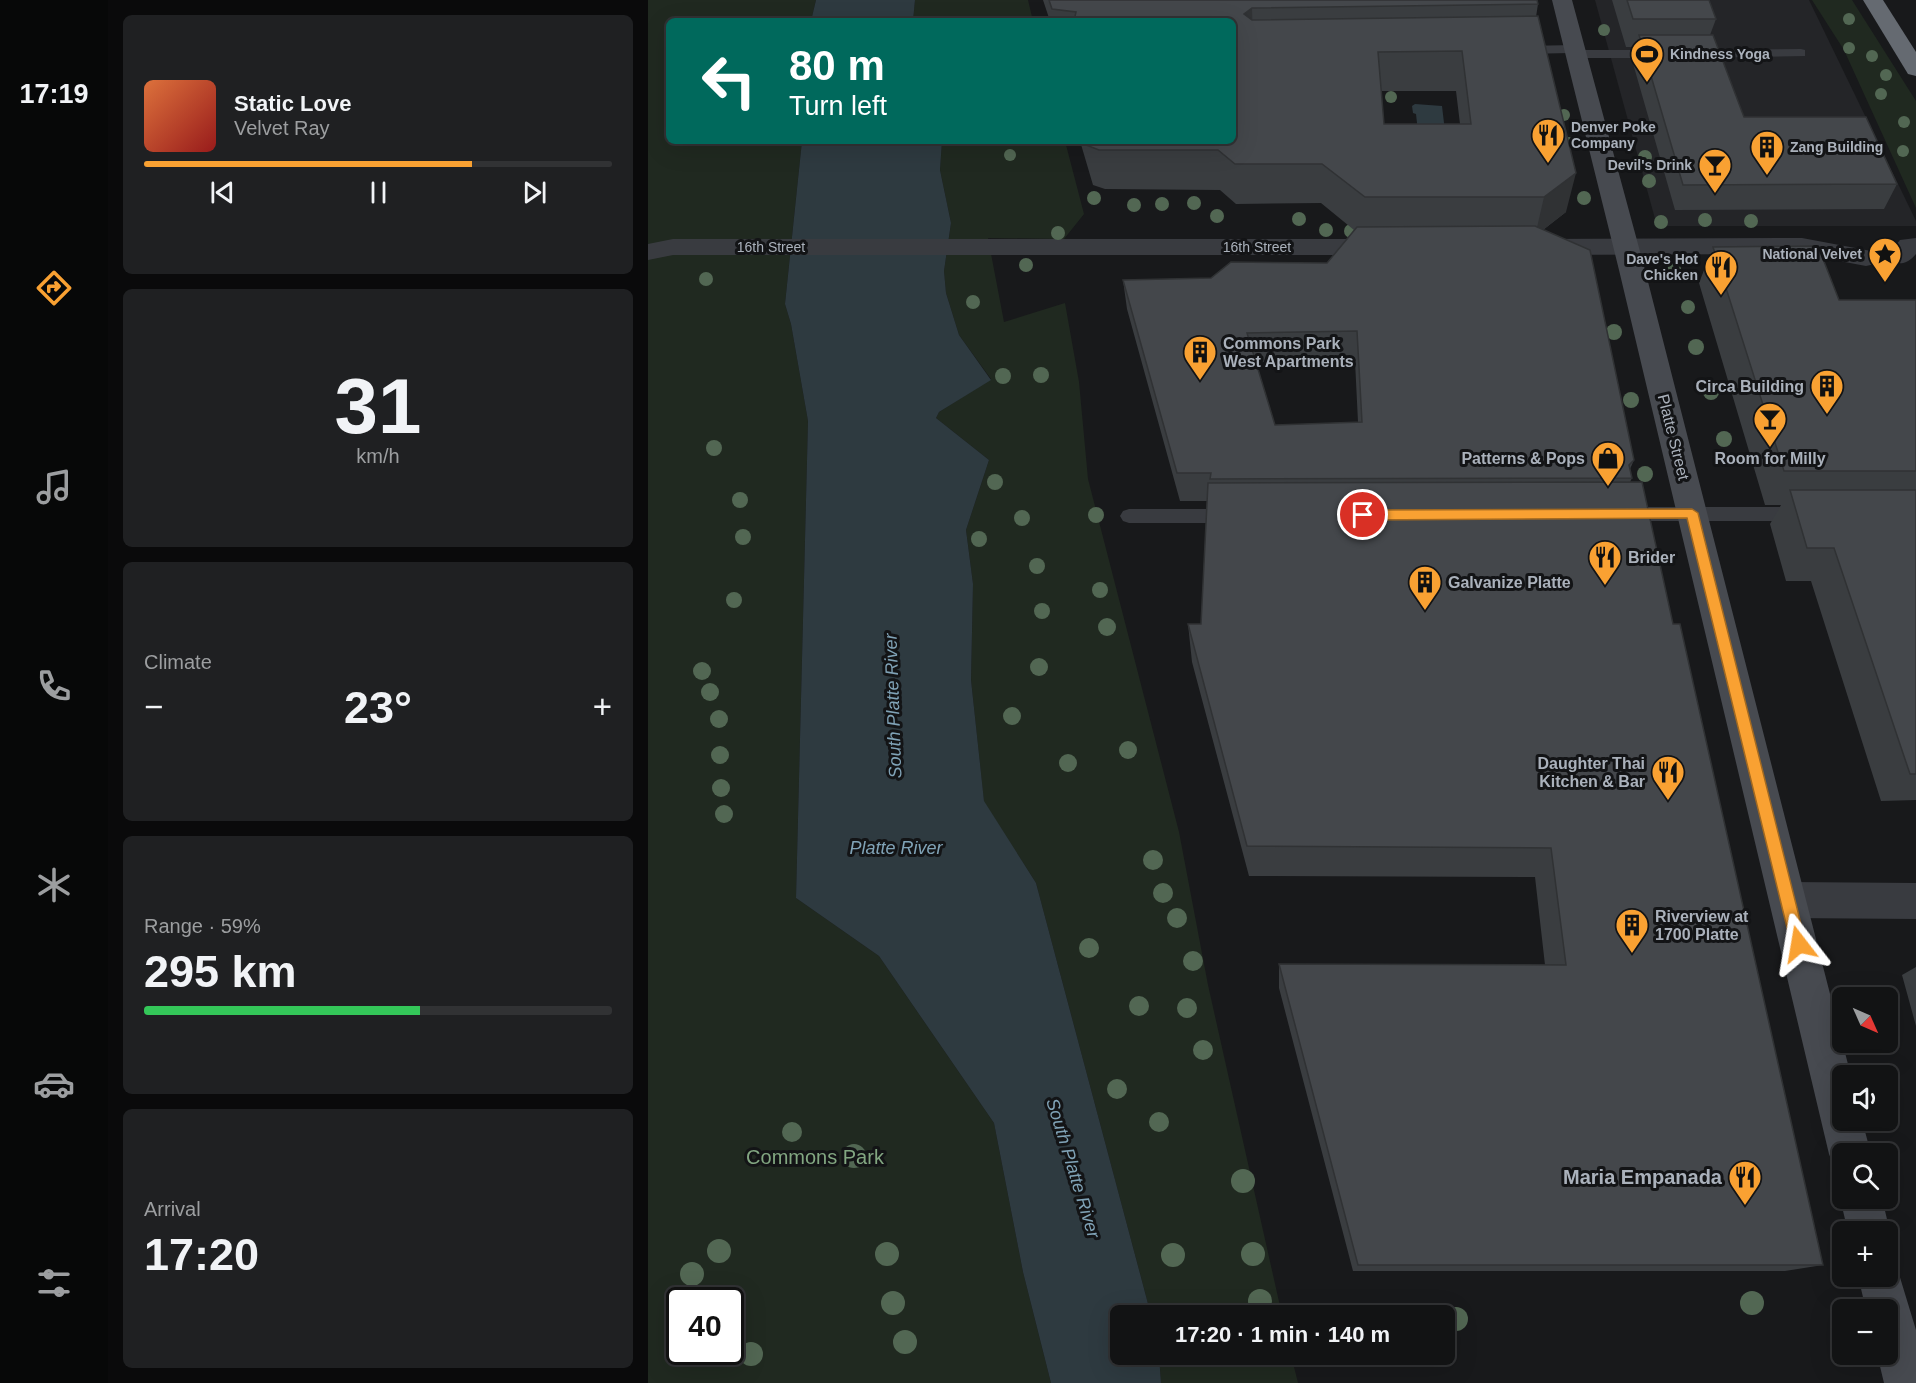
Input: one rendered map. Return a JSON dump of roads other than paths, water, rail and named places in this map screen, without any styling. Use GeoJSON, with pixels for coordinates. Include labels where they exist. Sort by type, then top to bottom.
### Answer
{"type":"FeatureCollection","features":[{"type":"Feature","properties":{"kind":"highway"},"geometry":{"type":"LineString","coordinates":[[1873,0],[1916,69]]}},
{"type":"Feature","properties":{"kind":"street","name":"Platte Street"},"geometry":{"type":"LineString","coordinates":[[1562,0],[1627,247],[1832,1079]]}},
{"type":"Feature","properties":{"kind":"street"},"geometry":{"type":"LineString","coordinates":[[1513,247],[1802,246],[1866,258]]}},
{"type":"Feature","properties":{"kind":"street","name":"16th Street"},"geometry":{"type":"LineString","coordinates":[[648,252],[673,247],[1407,247]]}},
{"type":"Feature","properties":{"kind":"street"},"geometry":{"type":"LineString","coordinates":[[1788,900],[1916,901]]}},
{"type":"Feature","properties":{"kind":"street"},"geometry":{"type":"LineString","coordinates":[[1883,1287],[1907,1383]]}},
{"type":"Feature","properties":{"kind":"lane"},"geometry":{"type":"LineString","coordinates":[[1504,50],[1801,54]]}},
{"type":"Feature","properties":{"kind":"lane"},"geometry":{"type":"LineString","coordinates":[[1608,514],[1822,514]]}},
{"type":"Feature","properties":{"kind":"lane"},"geometry":{"type":"LineString","coordinates":[[1130,516],[1246,516]]}},
{"type":"Feature","properties":{"kind":"water"},"geometry":{"type":"Polygon","coordinates":[[[816,0],[915,0],[913,18],[812,18],[816,0]]]}},
{"type":"Feature","properties":{"kind":"water"},"geometry":{"type":"Polygon","coordinates":[[[1415,104],[1442,106],[1446,140],[1418,132],[1416,114],[1413,113],[1412,106],[1415,104]]]}},
{"type":"Feature","properties":{"kind":"water","name":"Platte River"},"geometry":{"type":"Polygon","coordinates":[[[802,144],[942,144],[940,170],[951,223],[944,271],[946,293],[959,335],[991,380],[939,412],[936,418],[989,460],[966,530],[973,584],[971,680],[984,801],[1036,883],[1148,1305],[1110,1305],[1110,1365],[1160,1365],[1161,1383],[1051,1383],[1023,1272],[994,1123],[879,956],[796,898],[808,421],[791,324],[785,304],[802,144]]]}},
{"type":"Feature","properties":{"kind":"place","name":"Kindness Yoga"},"geometry":{"type":"Point","coordinates":[1647,83]}},
{"type":"Feature","properties":{"kind":"place","name":"Denver Poke Company"},"geometry":{"type":"Point","coordinates":[1548,164]}},
{"type":"Feature","properties":{"kind":"place","name":"Zang Building"},"geometry":{"type":"Point","coordinates":[1767,176]}},
{"type":"Feature","properties":{"kind":"place","name":"Devil's Drink"},"geometry":{"type":"Point","coordinates":[1715,194]}},
{"type":"Feature","properties":{"kind":"place","name":"National Velvet"},"geometry":{"type":"Point","coordinates":[1885,283]}},
{"type":"Feature","properties":{"kind":"place","name":"Dave's Hot Chicken"},"geometry":{"type":"Point","coordinates":[1721,296]}},
{"type":"Feature","properties":{"kind":"place","name":"Commons Park West Apartments"},"geometry":{"type":"Point","coordinates":[1200,381]}},
{"type":"Feature","properties":{"kind":"place","name":"Circa Building"},"geometry":{"type":"Point","coordinates":[1827,415]}},
{"type":"Feature","properties":{"kind":"place","name":"Room for Milly"},"geometry":{"type":"Point","coordinates":[1770,448]}},
{"type":"Feature","properties":{"kind":"place","name":"Patterns & Pops"},"geometry":{"type":"Point","coordinates":[1608,487]}},
{"type":"Feature","properties":{"kind":"place","name":"Brider"},"geometry":{"type":"Point","coordinates":[1605,586]}},
{"type":"Feature","properties":{"kind":"place","name":"Galvanize Platte"},"geometry":{"type":"Point","coordinates":[1425,611]}},
{"type":"Feature","properties":{"kind":"place","name":"Daughter Thai Kitchen & Bar"},"geometry":{"type":"Point","coordinates":[1668,801]}},
{"type":"Feature","properties":{"kind":"place","name":"Riverview at 1700 Platte"},"geometry":{"type":"Point","coordinates":[1632,954]}},
{"type":"Feature","properties":{"kind":"place","name":"Maria Empanada"},"geometry":{"type":"Point","coordinates":[1745,1206]}},
{"type":"Feature","properties":{"kind":"water label","name":"South Platte River"},"geometry":{"type":"Point","coordinates":[893,706]}},
{"type":"Feature","properties":{"kind":"water label","name":"South Platte River"},"geometry":{"type":"Point","coordinates":[1073,1168]}},
{"type":"Feature","properties":{"kind":"park label","name":"Commons Park"},"geometry":{"type":"Point","coordinates":[815,1157]}}]}
